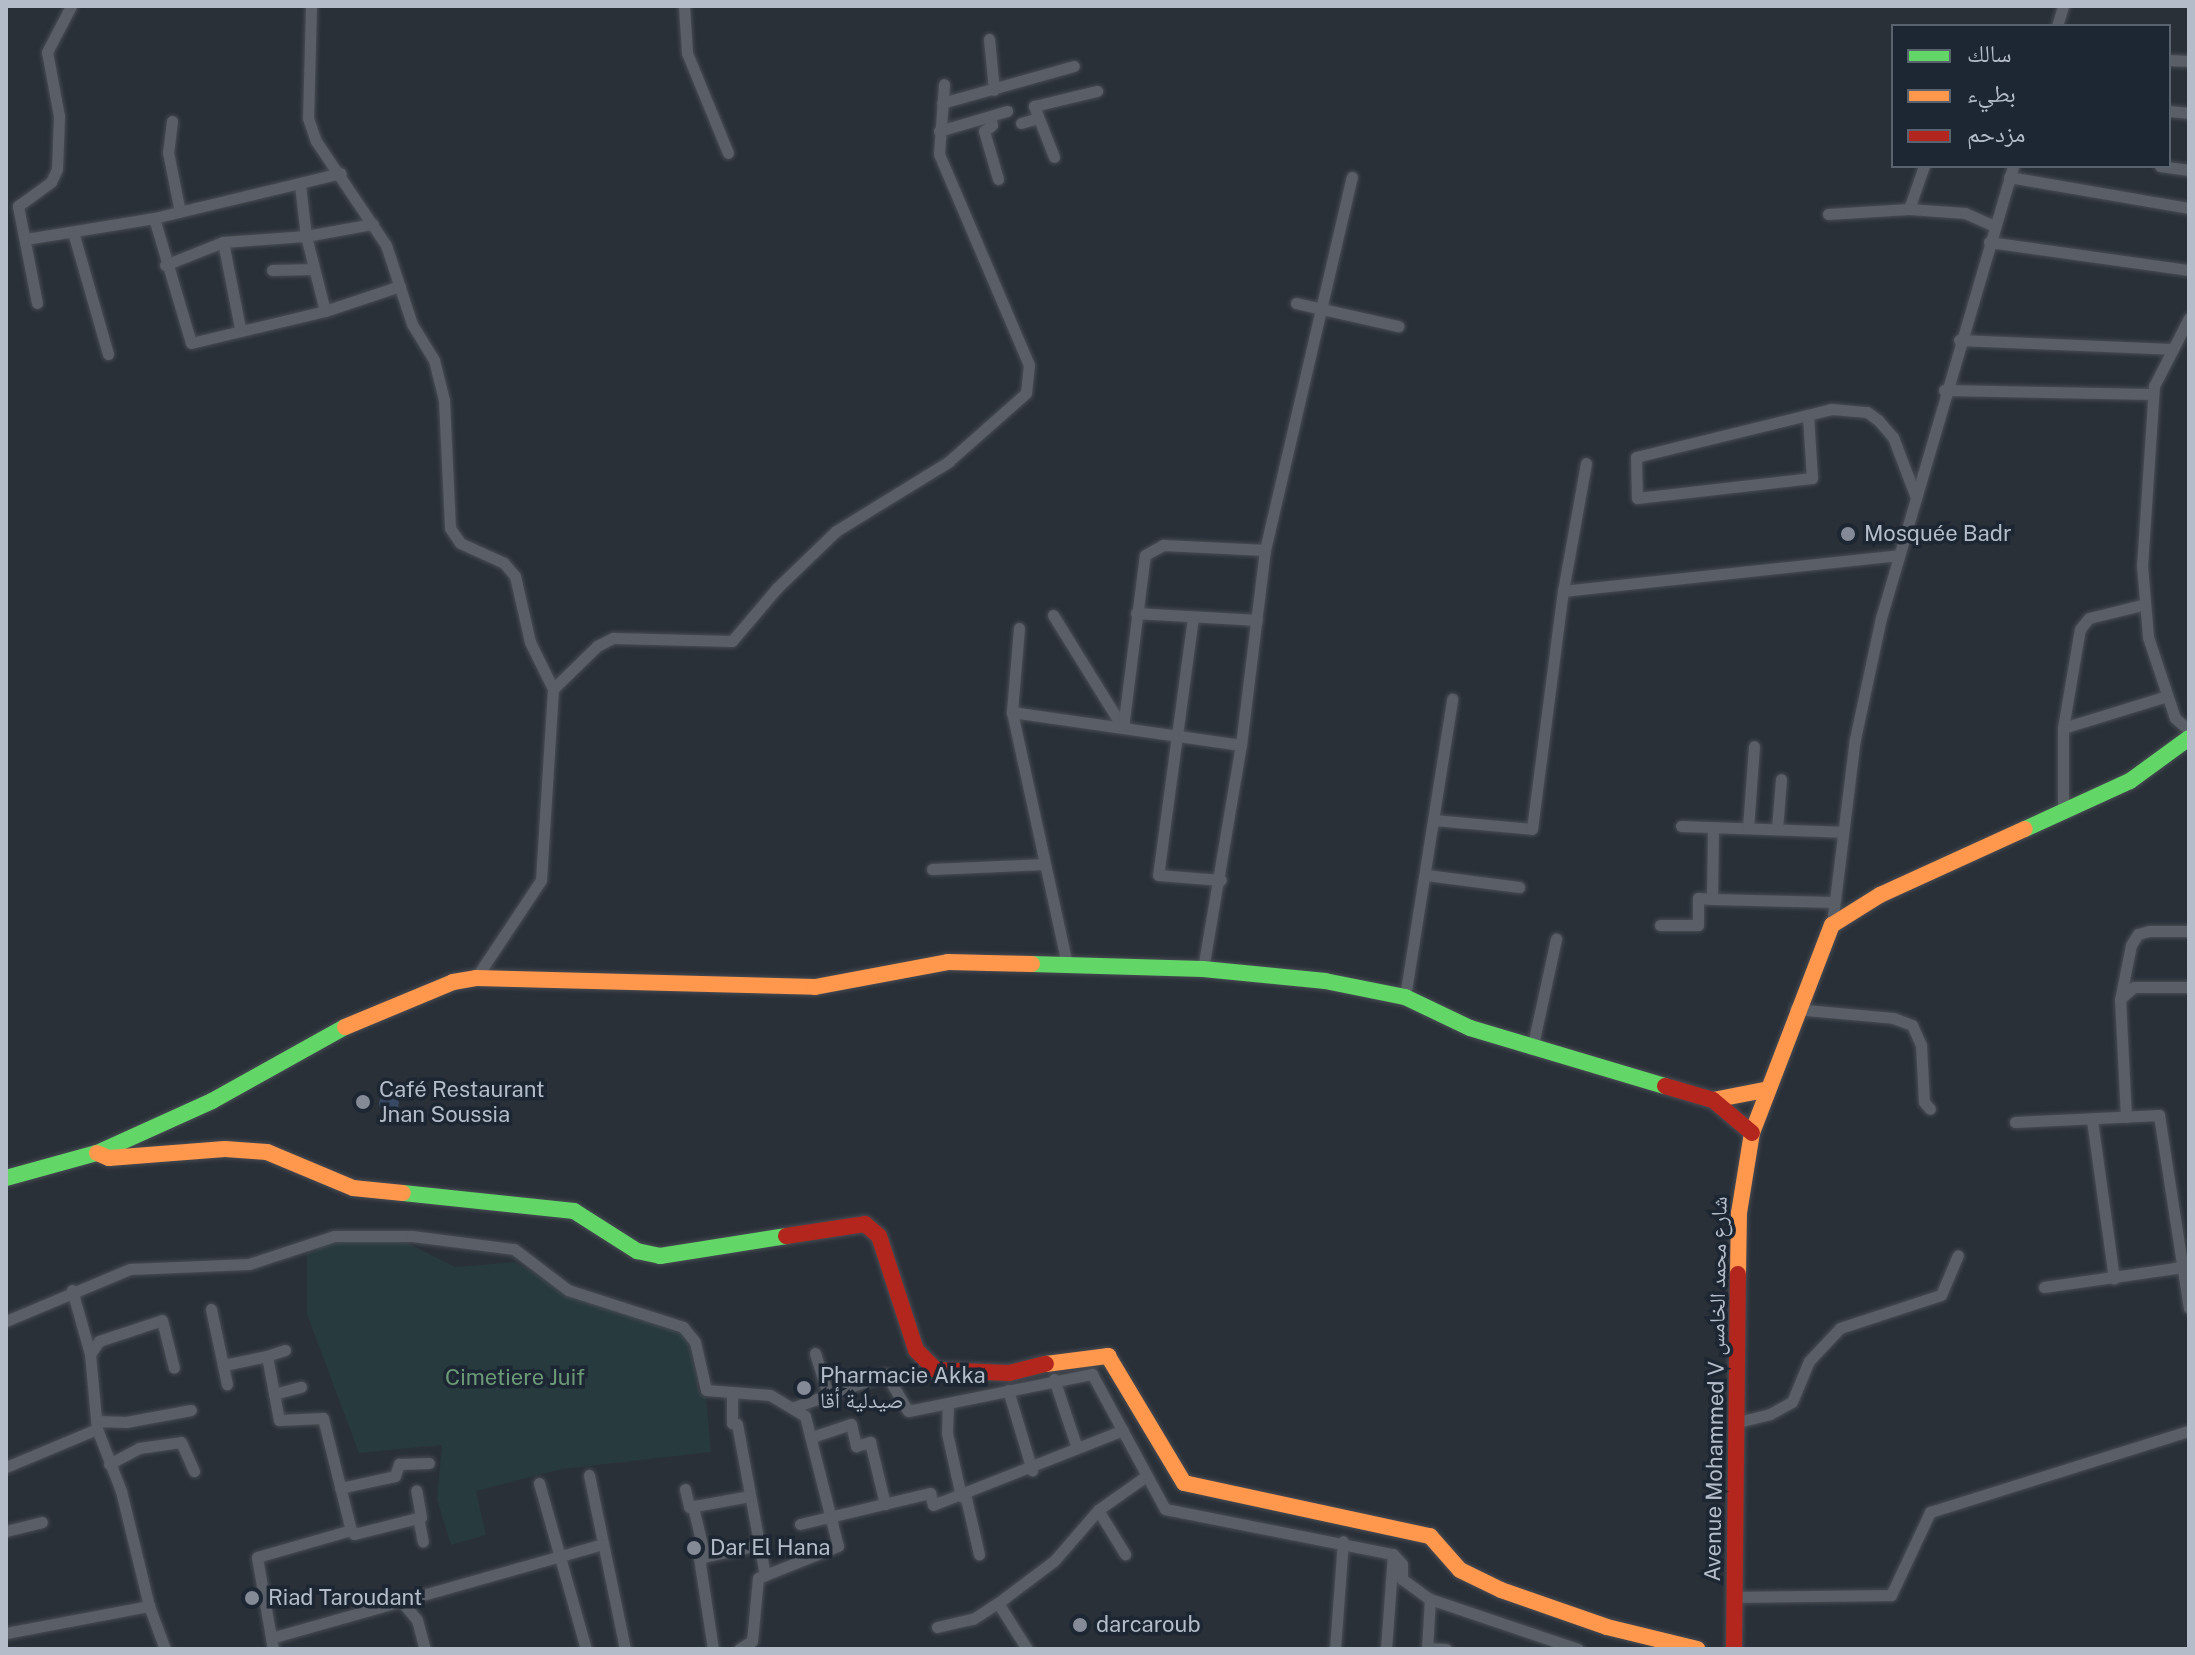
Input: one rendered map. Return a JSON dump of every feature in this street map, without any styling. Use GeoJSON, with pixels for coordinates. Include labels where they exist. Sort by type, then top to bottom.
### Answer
{"type":"FeatureCollection","features":[{"type":"Feature","properties":{"kind":"main road"},"geometry":{"type":"LineString","coordinates":[[1832,925],[1880,895],[2130,781],[2189,738]]}},
{"type":"Feature","properties":{"kind":"main road","name":"Avenue Mohammed V شارع محمد الخامس"},"geometry":{"type":"LineString","coordinates":[[1734,1649],[1732,1597],[1739,1213],[1752,1133],[1765,1090],[1795,1009],[1832,925]]}},
{"type":"Feature","properties":{"kind":"main road"},"geometry":{"type":"LineString","coordinates":[[6,1178],[97,1153],[212,1101],[362,1017],[425,991],[476,978],[815,987],[936,962],[1203,969],[1325,981],[1405,997],[1532,1049],[1713,1100],[1752,1133]]}},
{"type":"Feature","properties":{"kind":"main road"},"geometry":{"type":"LineString","coordinates":[[1713,1100],[1765,1090]]}},
{"type":"Feature","properties":{"kind":"main road"},"geometry":{"type":"LineString","coordinates":[[97,1153],[109,1158],[225,1149],[267,1152],[353,1188],[574,1211],[637,1251],[660,1256],[865,1224],[879,1236],[916,1350],[936,1370],[1009,1373],[1087,1355],[1108,1356],[1184,1483],[1430,1536],[1460,1570],[1501,1590],[1607,1627],[1697,1649]]}},
{"type":"Feature","properties":{"kind":"street"},"geometry":{"type":"LineString","coordinates":[[37,303],[18,206],[51,182],[61,154],[47,52],[71,6]]}},
{"type":"Feature","properties":{"kind":"street"},"geometry":{"type":"LineString","coordinates":[[311,6],[308,118],[316,141],[341,173],[373,224],[400,286],[412,324],[440,376],[450,528],[460,543],[504,563],[515,576],[530,642],[553,689],[541,880],[476,978]]}},
{"type":"Feature","properties":{"kind":"street"},"geometry":{"type":"LineString","coordinates":[[684,6],[687,53],[728,153]]}},
{"type":"Feature","properties":{"kind":"street"},"geometry":{"type":"LineString","coordinates":[[989,39],[994,90]]}},
{"type":"Feature","properties":{"kind":"street"},"geometry":{"type":"LineString","coordinates":[[942,103],[1074,66]]}},
{"type":"Feature","properties":{"kind":"street"},"geometry":{"type":"LineString","coordinates":[[553,689],[597,646],[613,638],[732,641],[836,531],[948,462],[1026,393],[1029,365],[939,154],[944,84]]}},
{"type":"Feature","properties":{"kind":"street"},"geometry":{"type":"LineString","coordinates":[[1054,157],[1034,106],[1097,91]]}},
{"type":"Feature","properties":{"kind":"street"},"geometry":{"type":"LineString","coordinates":[[939,131],[1007,111]]}},
{"type":"Feature","properties":{"kind":"street"},"geometry":{"type":"LineString","coordinates":[[990,118],[992,125],[984,131],[998,179]]}},
{"type":"Feature","properties":{"kind":"street"},"geometry":{"type":"LineString","coordinates":[[1021,123],[1038,118]]}},
{"type":"Feature","properties":{"kind":"street"},"geometry":{"type":"LineString","coordinates":[[172,121],[168,152],[180,212]]}},
{"type":"Feature","properties":{"kind":"street"},"geometry":{"type":"LineString","coordinates":[[1909,209],[1923,168]]}},
{"type":"Feature","properties":{"kind":"street"},"geometry":{"type":"LineString","coordinates":[[1832,925],[1841,832],[1855,739],[1898,555],[1944,390],[2011,171],[2189,208]]}},
{"type":"Feature","properties":{"kind":"street"},"geometry":{"type":"LineString","coordinates":[[26,239],[154,218],[341,173]]}},
{"type":"Feature","properties":{"kind":"street"},"geometry":{"type":"LineString","coordinates":[[1203,969],[1221,880],[1241,745],[1265,550],[1352,177]]}},
{"type":"Feature","properties":{"kind":"street"},"geometry":{"type":"LineString","coordinates":[[300,185],[306,236],[325,311]]}},
{"type":"Feature","properties":{"kind":"street"},"geometry":{"type":"LineString","coordinates":[[1828,214],[1909,209],[1965,213],[1994,226]]}},
{"type":"Feature","properties":{"kind":"street"},"geometry":{"type":"LineString","coordinates":[[154,218],[165,265],[191,343],[240,328],[325,311],[400,286]]}},
{"type":"Feature","properties":{"kind":"street"},"geometry":{"type":"LineString","coordinates":[[165,265],[223,242],[306,236],[373,224]]}},
{"type":"Feature","properties":{"kind":"street"},"geometry":{"type":"LineString","coordinates":[[73,232],[108,354]]}},
{"type":"Feature","properties":{"kind":"street"},"geometry":{"type":"LineString","coordinates":[[223,242],[240,328]]}},
{"type":"Feature","properties":{"kind":"street"},"geometry":{"type":"LineString","coordinates":[[1989,242],[2189,270]]}},
{"type":"Feature","properties":{"kind":"street"},"geometry":{"type":"LineString","coordinates":[[272,270],[314,269]]}},
{"type":"Feature","properties":{"kind":"street"},"geometry":{"type":"LineString","coordinates":[[1296,303],[1398,326]]}},
{"type":"Feature","properties":{"kind":"street"},"geometry":{"type":"LineString","coordinates":[[2189,318],[2171,349],[2152,394],[2142,605],[2175,718],[2189,730]]}},
{"type":"Feature","properties":{"kind":"street"},"geometry":{"type":"LineString","coordinates":[[1959,340],[2171,349]]}},
{"type":"Feature","properties":{"kind":"street"},"geometry":{"type":"LineString","coordinates":[[1944,390],[2152,394]]}},
{"type":"Feature","properties":{"kind":"street"},"geometry":{"type":"LineString","coordinates":[[1808,415],[1812,478],[1637,498],[1636,457],[1831,409],[1867,412],[1878,420],[1893,437],[1915,495]]}},
{"type":"Feature","properties":{"kind":"street"},"geometry":{"type":"LineString","coordinates":[[1434,820],[1532,829],[1563,591],[1586,463]]}},
{"type":"Feature","properties":{"kind":"street"},"geometry":{"type":"LineString","coordinates":[[1123,728],[1145,555],[1151,548],[1265,550]]}},
{"type":"Feature","properties":{"kind":"street"},"geometry":{"type":"LineString","coordinates":[[1563,591],[1898,555]]}},
{"type":"Feature","properties":{"kind":"street"},"geometry":{"type":"LineString","coordinates":[[2063,811],[2063,728],[2083,622],[2142,605]]}},
{"type":"Feature","properties":{"kind":"street"},"geometry":{"type":"LineString","coordinates":[[1136,613],[1257,620]]}},
{"type":"Feature","properties":{"kind":"street"},"geometry":{"type":"LineString","coordinates":[[1053,615],[1123,728]]}},
{"type":"Feature","properties":{"kind":"street"},"geometry":{"type":"LineString","coordinates":[[1193,617],[1180,734],[1158,875],[1221,880]]}},
{"type":"Feature","properties":{"kind":"street"},"geometry":{"type":"LineString","coordinates":[[1019,628],[1012,712],[1067,965]]}},
{"type":"Feature","properties":{"kind":"street"},"geometry":{"type":"LineString","coordinates":[[2063,728],[2167,696]]}},
{"type":"Feature","properties":{"kind":"street"},"geometry":{"type":"LineString","coordinates":[[1405,997],[1452,699]]}},
{"type":"Feature","properties":{"kind":"street"},"geometry":{"type":"LineString","coordinates":[[1012,712],[1241,745]]}},
{"type":"Feature","properties":{"kind":"street"},"geometry":{"type":"LineString","coordinates":[[1748,828],[1754,746]]}},
{"type":"Feature","properties":{"kind":"street"},"geometry":{"type":"LineString","coordinates":[[1777,829],[1781,779]]}},
{"type":"Feature","properties":{"kind":"street"},"geometry":{"type":"LineString","coordinates":[[1681,826],[1841,832]]}},
{"type":"Feature","properties":{"kind":"street"},"geometry":{"type":"LineString","coordinates":[[1712,899],[1713,828]]}},
{"type":"Feature","properties":{"kind":"street"},"geometry":{"type":"LineString","coordinates":[[932,869],[1045,864]]}},
{"type":"Feature","properties":{"kind":"street"},"geometry":{"type":"LineString","coordinates":[[1426,875],[1519,887]]}},
{"type":"Feature","properties":{"kind":"street"},"geometry":{"type":"LineString","coordinates":[[1660,925],[1698,925],[1698,898],[1833,902]]}},
{"type":"Feature","properties":{"kind":"street"},"geometry":{"type":"LineString","coordinates":[[2126,1117],[2120,1000],[2138,934],[2189,931]]}},
{"type":"Feature","properties":{"kind":"street"},"geometry":{"type":"LineString","coordinates":[[1532,1049],[1556,939]]}},
{"type":"Feature","properties":{"kind":"street"},"geometry":{"type":"LineString","coordinates":[[2120,1000],[2134,987],[2189,987]]}},
{"type":"Feature","properties":{"kind":"street"},"geometry":{"type":"LineString","coordinates":[[1795,1009],[1893,1018],[1912,1025],[1921,1045],[1924,1102],[1930,1109]]}},
{"type":"Feature","properties":{"kind":"street"},"geometry":{"type":"LineString","coordinates":[[2015,1122],[2159,1115],[2186,1266],[2189,1308]]}},
{"type":"Feature","properties":{"kind":"street"},"geometry":{"type":"LineString","coordinates":[[2092,1120],[2114,1278]]}},
{"type":"Feature","properties":{"kind":"street"},"geometry":{"type":"LineString","coordinates":[[6,1321],[72,1290],[152,1265],[249,1264],[334,1236],[479,1243],[514,1249],[579,1295],[683,1327],[695,1342],[706,1390],[770,1395],[805,1416],[832,1514],[836,1549],[758,1578],[752,1641],[739,1649]]}},
{"type":"Feature","properties":{"kind":"street"},"geometry":{"type":"LineString","coordinates":[[1734,1423],[1770,1414],[1792,1402],[1809,1361],[1840,1328],[1941,1295],[1958,1255]]}},
{"type":"Feature","properties":{"kind":"street"},"geometry":{"type":"LineString","coordinates":[[2044,1287],[2186,1266]]}},
{"type":"Feature","properties":{"kind":"street"},"geometry":{"type":"LineString","coordinates":[[72,1290],[90,1354],[97,1425],[149,1606],[165,1649]]}},
{"type":"Feature","properties":{"kind":"street"},"geometry":{"type":"LineString","coordinates":[[211,1309],[227,1384]]}},
{"type":"Feature","properties":{"kind":"street"},"geometry":{"type":"LineString","coordinates":[[90,1354],[99,1341],[162,1320],[174,1368]]}},
{"type":"Feature","properties":{"kind":"street"},"geometry":{"type":"LineString","coordinates":[[224,1365],[285,1350]]}},
{"type":"Feature","properties":{"kind":"street"},"geometry":{"type":"LineString","coordinates":[[815,1353],[828,1395]]}},
{"type":"Feature","properties":{"kind":"street"},"geometry":{"type":"LineString","coordinates":[[267,1356],[280,1422],[321,1415],[354,1534],[418,1517]]}},
{"type":"Feature","properties":{"kind":"street"},"geometry":{"type":"LineString","coordinates":[[792,1408],[886,1374],[908,1411],[1054,1379],[1095,1376],[1161,1505],[1180,1515],[1343,1541],[1393,1554],[1402,1564],[1402,1579],[1430,1599],[1578,1649]]}},
{"type":"Feature","properties":{"kind":"street"},"geometry":{"type":"LineString","coordinates":[[1054,1379],[1076,1445]]}},
{"type":"Feature","properties":{"kind":"street"},"geometry":{"type":"LineString","coordinates":[[274,1394],[301,1387]]}},
{"type":"Feature","properties":{"kind":"street"},"geometry":{"type":"LineString","coordinates":[[1008,1390],[1032,1470]]}},
{"type":"Feature","properties":{"kind":"street"},"geometry":{"type":"LineString","coordinates":[[732,1392],[732,1423],[765,1575]]}},
{"type":"Feature","properties":{"kind":"street"},"geometry":{"type":"LineString","coordinates":[[948,1404],[951,1428],[947,1433],[979,1554]]}},
{"type":"Feature","properties":{"kind":"street"},"geometry":{"type":"LineString","coordinates":[[6,1467],[97,1425],[191,1410]]}},
{"type":"Feature","properties":{"kind":"street"},"geometry":{"type":"LineString","coordinates":[[812,1437],[851,1424],[856,1446],[870,1442],[885,1504]]}},
{"type":"Feature","properties":{"kind":"street"},"geometry":{"type":"LineString","coordinates":[[800,1524],[930,1493],[933,1505],[1032,1470],[1076,1445],[1123,1430]]}},
{"type":"Feature","properties":{"kind":"street"},"geometry":{"type":"LineString","coordinates":[[1732,1597],[1891,1595],[1930,1512],[2189,1431]]}},
{"type":"Feature","properties":{"kind":"street"},"geometry":{"type":"LineString","coordinates":[[109,1464],[139,1448],[181,1442],[194,1471]]}},
{"type":"Feature","properties":{"kind":"street"},"geometry":{"type":"LineString","coordinates":[[340,1488],[395,1476],[399,1464],[429,1463]]}},
{"type":"Feature","properties":{"kind":"street"},"geometry":{"type":"LineString","coordinates":[[589,1475],[625,1649]]}},
{"type":"Feature","properties":{"kind":"street"},"geometry":{"type":"LineString","coordinates":[[937,1627],[973,1619],[998,1603],[1054,1561],[1098,1510],[1146,1476]]}},
{"type":"Feature","properties":{"kind":"street"},"geometry":{"type":"LineString","coordinates":[[539,1483],[586,1649]]}},
{"type":"Feature","properties":{"kind":"street"},"geometry":{"type":"LineString","coordinates":[[685,1489],[693,1507],[705,1557]]}},
{"type":"Feature","properties":{"kind":"street"},"geometry":{"type":"LineString","coordinates":[[416,1490],[423,1542]]}},
{"type":"Feature","properties":{"kind":"street"},"geometry":{"type":"LineString","coordinates":[[693,1507],[750,1496]]}},
{"type":"Feature","properties":{"kind":"street"},"geometry":{"type":"LineString","coordinates":[[1098,1510],[1125,1554]]}},
{"type":"Feature","properties":{"kind":"street"},"geometry":{"type":"LineString","coordinates":[[6,1531],[42,1522]]}},
{"type":"Feature","properties":{"kind":"street"},"geometry":{"type":"LineString","coordinates":[[351,1530],[257,1557],[272,1644],[355,1611],[402,1602],[603,1544]]}},
{"type":"Feature","properties":{"kind":"street"},"geometry":{"type":"LineString","coordinates":[[1335,1649],[1343,1541]]}},
{"type":"Feature","properties":{"kind":"street"},"geometry":{"type":"LineString","coordinates":[[713,1649],[701,1598],[699,1558],[758,1545]]}},
{"type":"Feature","properties":{"kind":"street"},"geometry":{"type":"LineString","coordinates":[[1386,1649],[1393,1554]]}},
{"type":"Feature","properties":{"kind":"street"},"geometry":{"type":"LineString","coordinates":[[1430,1599],[1427,1648],[1446,1649]]}},
{"type":"Feature","properties":{"kind":"street"},"geometry":{"type":"LineString","coordinates":[[402,1602],[417,1620],[425,1649]]}},
{"type":"Feature","properties":{"kind":"street"},"geometry":{"type":"LineString","coordinates":[[998,1603],[1027,1649]]}},
{"type":"Feature","properties":{"kind":"street"},"geometry":{"type":"LineString","coordinates":[[6,1633],[149,1606]]}},
{"type":"Feature","properties":{"kind":"green space","name":"Cimetiere Juif"},"geometry":{"type":"Polygon","coordinates":[[[399,1239],[455,1267],[515,1262],[564,1292],[688,1336],[699,1393],[706,1397],[711,1452],[562,1469],[476,1491],[486,1535],[451,1545],[437,1499],[442,1445],[359,1453],[307,1314],[307,1253],[315,1252],[314,1244],[399,1239]]]}},
{"type":"Feature","properties":{"kind":"water"},"geometry":{"type":"Polygon","coordinates":[[[385,1093],[393,1093],[399,1103],[393,1113],[385,1113],[379,1107],[379,1099],[385,1093]]]}},
{"type":"Feature","properties":{"kind":"traffic: fast"},"geometry":{"type":"LineString","coordinates":[[2025,829],[2130,781],[2189,738]]}},
{"type":"Feature","properties":{"kind":"traffic: fast"},"geometry":{"type":"LineString","coordinates":[[1032,964],[1203,969],[1325,981],[1405,997],[1470,1028],[1665,1086]]}},
{"type":"Feature","properties":{"kind":"traffic: fast"},"geometry":{"type":"LineString","coordinates":[[6,1178],[97,1153],[212,1101],[345,1027]]}},
{"type":"Feature","properties":{"kind":"traffic: fast"},"geometry":{"type":"LineString","coordinates":[[403,1193],[574,1211],[637,1251],[660,1256],[786,1236]]}},
{"type":"Feature","properties":{"kind":"traffic: slow"},"geometry":{"type":"LineString","coordinates":[[1738,1274],[1739,1213],[1752,1133],[1832,925],[1880,895],[2025,829]]}},
{"type":"Feature","properties":{"kind":"traffic: slow"},"geometry":{"type":"LineString","coordinates":[[345,1027],[453,982],[476,978],[815,987],[948,962],[1032,964]]}},
{"type":"Feature","properties":{"kind":"traffic: slow"},"geometry":{"type":"LineString","coordinates":[[1713,1100],[1765,1090]]}},
{"type":"Feature","properties":{"kind":"traffic: slow"},"geometry":{"type":"LineString","coordinates":[[97,1153],[109,1158],[225,1149],[267,1152],[353,1188],[403,1193]]}},
{"type":"Feature","properties":{"kind":"traffic: slow"},"geometry":{"type":"LineString","coordinates":[[1046,1364],[1108,1356],[1184,1483],[1430,1536],[1460,1570],[1501,1590],[1607,1627],[1697,1649]]}},
{"type":"Feature","properties":{"kind":"traffic: jam"},"geometry":{"type":"LineString","coordinates":[[1665,1086],[1713,1100],[1752,1133]]}},
{"type":"Feature","properties":{"kind":"traffic: jam"},"geometry":{"type":"LineString","coordinates":[[786,1236],[865,1224],[879,1236],[916,1350],[936,1370],[1009,1373],[1046,1364]]}},
{"type":"Feature","properties":{"kind":"traffic: jam"},"geometry":{"type":"LineString","coordinates":[[1734,1649],[1738,1274]]}},
{"type":"Feature","properties":{"kind":"place","name":"Mosquée Badr"},"geometry":{"type":"Point","coordinates":[1848,534]}},
{"type":"Feature","properties":{"kind":"place","name":"Café Restaurant Jnan Soussia"},"geometry":{"type":"Point","coordinates":[363,1102]}},
{"type":"Feature","properties":{"kind":"place","name":"Pharmacie Akka صيدلية أقا"},"geometry":{"type":"Point","coordinates":[804,1388]}},
{"type":"Feature","properties":{"kind":"place","name":"Dar El Hana"},"geometry":{"type":"Point","coordinates":[694,1548]}},
{"type":"Feature","properties":{"kind":"place","name":"Riad Taroudant"},"geometry":{"type":"Point","coordinates":[252,1598]}},
{"type":"Feature","properties":{"kind":"place","name":"darcaroub"},"geometry":{"type":"Point","coordinates":[1080,1625]}}]}
